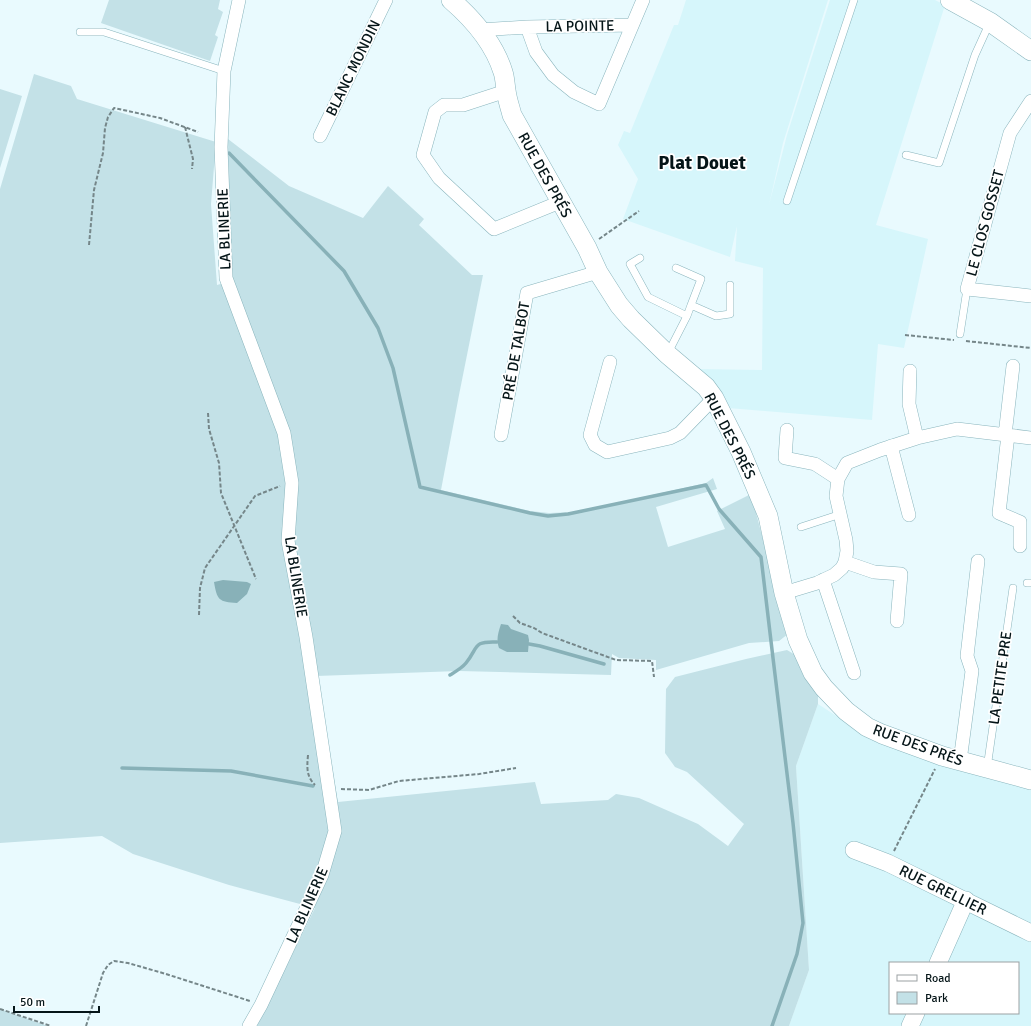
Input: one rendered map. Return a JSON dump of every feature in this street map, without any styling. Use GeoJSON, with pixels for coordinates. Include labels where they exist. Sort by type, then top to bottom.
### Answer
{"type":"FeatureCollection","features":[{"type":"Feature","properties":{"kind":"main road","name":"RUE DES PRÉS"},"geometry":{"type":"LineString","coordinates":[[451,0],[480,30],[497,57],[504,73],[506,91],[512,115],[587,248],[598,272],[619,304],[631,319],[706,387],[714,398],[741,452],[768,516],[784,593],[798,640],[813,673],[824,688],[835,700],[867,727],[882,734],[942,756],[1031,780]]}},
{"type":"Feature","properties":{"kind":"main road"},"geometry":{"type":"LineString","coordinates":[[950,0],[990,22],[1031,51]]}},
{"type":"Feature","properties":{"kind":"street","name":"LA BLINERIE"},"geometry":{"type":"LineString","coordinates":[[239,0],[224,71],[221,147],[226,278],[284,433],[292,483],[288,541],[306,637],[335,831],[322,875],[261,1005],[249,1026]]}},
{"type":"Feature","properties":{"kind":"street","name":"BLANC MONDIN"},"geometry":{"type":"LineString","coordinates":[[320,136],[386,0]]}},
{"type":"Feature","properties":{"kind":"street","name":"LA POINTE"},"geometry":{"type":"LineString","coordinates":[[527,27],[536,52],[553,75],[574,92],[599,104],[642,0]]}},
{"type":"Feature","properties":{"kind":"street","name":"LA POINTE"},"geometry":{"type":"LineString","coordinates":[[480,30],[527,27],[632,25]]}},
{"type":"Feature","properties":{"kind":"street"},"geometry":{"type":"LineString","coordinates":[[506,91],[463,106],[444,105],[435,112],[423,155],[439,178],[494,229],[560,202]]}},
{"type":"Feature","properties":{"kind":"street","name":"LE CLOS GOSSET"},"geometry":{"type":"LineString","coordinates":[[1031,101],[1010,133],[968,289],[1031,296]]}},
{"type":"Feature","properties":{"kind":"street","name":"PRÉ DE TALBOT"},"geometry":{"type":"LineString","coordinates":[[501,435],[527,293],[598,272]]}},
{"type":"Feature","properties":{"kind":"street"},"geometry":{"type":"LineString","coordinates":[[610,362],[590,435],[594,445],[607,452],[670,438],[680,433],[714,398]]}},
{"type":"Feature","properties":{"kind":"street"},"geometry":{"type":"LineString","coordinates":[[1013,366],[999,513],[1020,522],[1020,546]]}},
{"type":"Feature","properties":{"kind":"street"},"geometry":{"type":"LineString","coordinates":[[910,370],[909,404],[917,438]]}},
{"type":"Feature","properties":{"kind":"street"},"geometry":{"type":"LineString","coordinates":[[784,593],[834,575],[842,568],[845,562],[847,551],[846,540],[836,496],[838,479],[847,462],[917,438],[957,429],[1031,438]]}},
{"type":"Feature","properties":{"kind":"street"},"geometry":{"type":"LineString","coordinates":[[787,430],[785,458],[815,464],[838,479]]}},
{"type":"Feature","properties":{"kind":"street"},"geometry":{"type":"LineString","coordinates":[[891,446],[909,515]]}},
{"type":"Feature","properties":{"kind":"street"},"geometry":{"type":"LineString","coordinates":[[960,761],[972,671],[966,656],[978,561]]}},
{"type":"Feature","properties":{"kind":"street"},"geometry":{"type":"LineString","coordinates":[[845,562],[874,572],[901,574],[897,621]]}},
{"type":"Feature","properties":{"kind":"street"},"geometry":{"type":"LineString","coordinates":[[823,580],[854,673]]}},
{"type":"Feature","properties":{"kind":"street","name":"RUE GRELLIER"},"geometry":{"type":"LineString","coordinates":[[854,850],[888,863],[1031,933]]}},
{"type":"Feature","properties":{"kind":"street"},"geometry":{"type":"LineString","coordinates":[[938,962],[966,900]]}},
{"type":"Feature","properties":{"kind":"street"},"geometry":{"type":"LineString","coordinates":[[910,1026],[916,1014]]}},
{"type":"Feature","properties":{"kind":"lane"},"geometry":{"type":"LineString","coordinates":[[786,201],[854,0]]}},
{"type":"Feature","properties":{"kind":"lane"},"geometry":{"type":"LineString","coordinates":[[906,155],[939,163],[975,55],[990,22]]}},
{"type":"Feature","properties":{"kind":"lane"},"geometry":{"type":"LineString","coordinates":[[80,32],[104,32],[224,71]]}},
{"type":"Feature","properties":{"kind":"lane"},"geometry":{"type":"LineString","coordinates":[[640,258],[630,264],[648,297],[687,316]]}},
{"type":"Feature","properties":{"kind":"lane"},"geometry":{"type":"LineString","coordinates":[[668,354],[687,316],[701,279],[676,268]]}},
{"type":"Feature","properties":{"kind":"lane"},"geometry":{"type":"LineString","coordinates":[[691,306],[716,316],[730,314],[730,285]]}},
{"type":"Feature","properties":{"kind":"lane"},"geometry":{"type":"LineString","coordinates":[[960,334],[968,289]]}},
{"type":"Feature","properties":{"kind":"lane"},"geometry":{"type":"LineString","coordinates":[[801,527],[840,514]]}},
{"type":"Feature","properties":{"kind":"lane","name":"LA PETITE PRE"},"geometry":{"type":"LineString","coordinates":[[988,768],[1013,588]]}},
{"type":"Feature","properties":{"kind":"path"},"geometry":{"type":"LineString","coordinates":[[89,245],[94,190],[103,153],[105,128],[108,117],[114,108],[160,118],[198,132]]}},
{"type":"Feature","properties":{"kind":"path"},"geometry":{"type":"LineString","coordinates":[[185,127],[193,159],[192,169]]}},
{"type":"Feature","properties":{"kind":"path"},"geometry":{"type":"LineString","coordinates":[[587,248],[604,234],[639,211]]}},
{"type":"Feature","properties":{"kind":"path"},"geometry":{"type":"LineString","coordinates":[[905,335],[1031,348]]}},
{"type":"Feature","properties":{"kind":"path"},"geometry":{"type":"LineString","coordinates":[[208,413],[209,429],[219,463],[221,493],[256,579]]}},
{"type":"Feature","properties":{"kind":"path"},"geometry":{"type":"LineString","coordinates":[[198,615],[200,588],[205,568],[223,544],[234,524],[255,496],[273,487],[292,483]]}},
{"type":"Feature","properties":{"kind":"path"},"geometry":{"type":"LineString","coordinates":[[512,616],[520,623],[534,628],[542,633],[616,660],[652,661],[654,677]]}},
{"type":"Feature","properties":{"kind":"path"},"geometry":{"type":"LineString","coordinates":[[308,755],[306,770],[310,780],[317,787],[329,791],[369,790],[399,781],[479,774],[516,768]]}},
{"type":"Feature","properties":{"kind":"path"},"geometry":{"type":"LineString","coordinates":[[888,863],[942,756]]}},
{"type":"Feature","properties":{"kind":"path"},"geometry":{"type":"LineString","coordinates":[[86,1026],[103,973],[108,965],[114,961],[128,963],[166,974],[261,1005]]}},
{"type":"Feature","properties":{"kind":"path"},"geometry":{"type":"LineString","coordinates":[[0,1009],[51,1026]]}},
{"type":"Feature","properties":{"kind":"shaded area"},"geometry":{"type":"Polygon","coordinates":[[[686,0],[828,0],[783,143],[769,205],[787,135],[830,0],[935,0],[945,5],[876,225],[928,239],[904,348],[878,344],[872,420],[728,408],[695,369],[762,370],[763,268],[735,261],[737,226],[730,257],[623,219],[638,179],[618,145],[624,131],[630,133],[674,25],[678,25],[686,0]]]}},
{"type":"Feature","properties":{"kind":"shaded area"},"geometry":{"type":"Polygon","coordinates":[[[223,580],[247,582],[251,584],[247,594],[237,603],[231,603],[220,599],[216,593],[214,582],[223,580]]]}},
{"type":"Feature","properties":{"kind":"shaded area"},"geometry":{"type":"Polygon","coordinates":[[[501,624],[508,625],[511,629],[528,635],[528,652],[507,652],[499,648],[498,636],[501,624]]]}},
{"type":"Feature","properties":{"kind":"shaded area"},"geometry":{"type":"Polygon","coordinates":[[[818,704],[878,743],[1031,787],[1031,1026],[789,1026],[809,970],[796,766],[818,704]]]}},
{"type":"Feature","properties":{"kind":"green space"},"geometry":{"type":"Polygon","coordinates":[[[109,0],[220,0],[218,9],[223,12],[215,35],[218,37],[210,61],[101,23],[109,0]]]}},
{"type":"Feature","properties":{"kind":"green space"},"geometry":{"type":"Polygon","coordinates":[[[34,74],[71,86],[77,99],[216,142],[211,204],[217,285],[231,281],[229,255],[228,139],[289,186],[363,218],[388,186],[424,219],[419,225],[472,275],[483,275],[441,490],[530,511],[549,513],[576,512],[706,483],[713,478],[717,489],[656,507],[668,547],[725,529],[717,511],[751,494],[788,634],[779,641],[749,643],[656,670],[656,660],[619,658],[612,654],[611,675],[459,671],[316,676],[338,802],[535,782],[541,804],[608,800],[616,794],[639,798],[698,824],[728,846],[744,824],[687,772],[675,767],[665,753],[666,689],[675,677],[746,659],[787,650],[797,656],[818,694],[818,704],[796,766],[809,970],[789,1026],[257,1026],[315,908],[229,885],[133,854],[102,836],[0,843],[0,189],[34,74]]]}},
{"type":"Feature","properties":{"kind":"green space"},"geometry":{"type":"Polygon","coordinates":[[[0,89],[22,96],[0,168],[0,89]]]}},
{"type":"Feature","properties":{"kind":"green space"},"geometry":{"type":"Polygon","coordinates":[[[0,1009],[48,1026],[0,1026],[0,1009]]]}},
{"type":"Feature","properties":{"kind":"waterway"},"geometry":{"type":"LineString","coordinates":[[229,153],[344,271],[378,328],[393,368],[420,487],[548,516],[568,514],[706,485],[719,509],[761,557],[793,823],[803,923],[797,954],[772,1026]]}},
{"type":"Feature","properties":{"kind":"waterway"},"geometry":{"type":"LineString","coordinates":[[450,675],[464,665],[477,646],[483,643],[497,642]]}},
{"type":"Feature","properties":{"kind":"waterway"},"geometry":{"type":"LineString","coordinates":[[529,644],[604,664]]}},
{"type":"Feature","properties":{"kind":"waterway"},"geometry":{"type":"LineString","coordinates":[[122,768],[231,771],[313,786]]}},
{"type":"Feature","properties":{"kind":"district","name":"Plat Douet"},"geometry":{"type":"Point","coordinates":[702,163]}}]}
